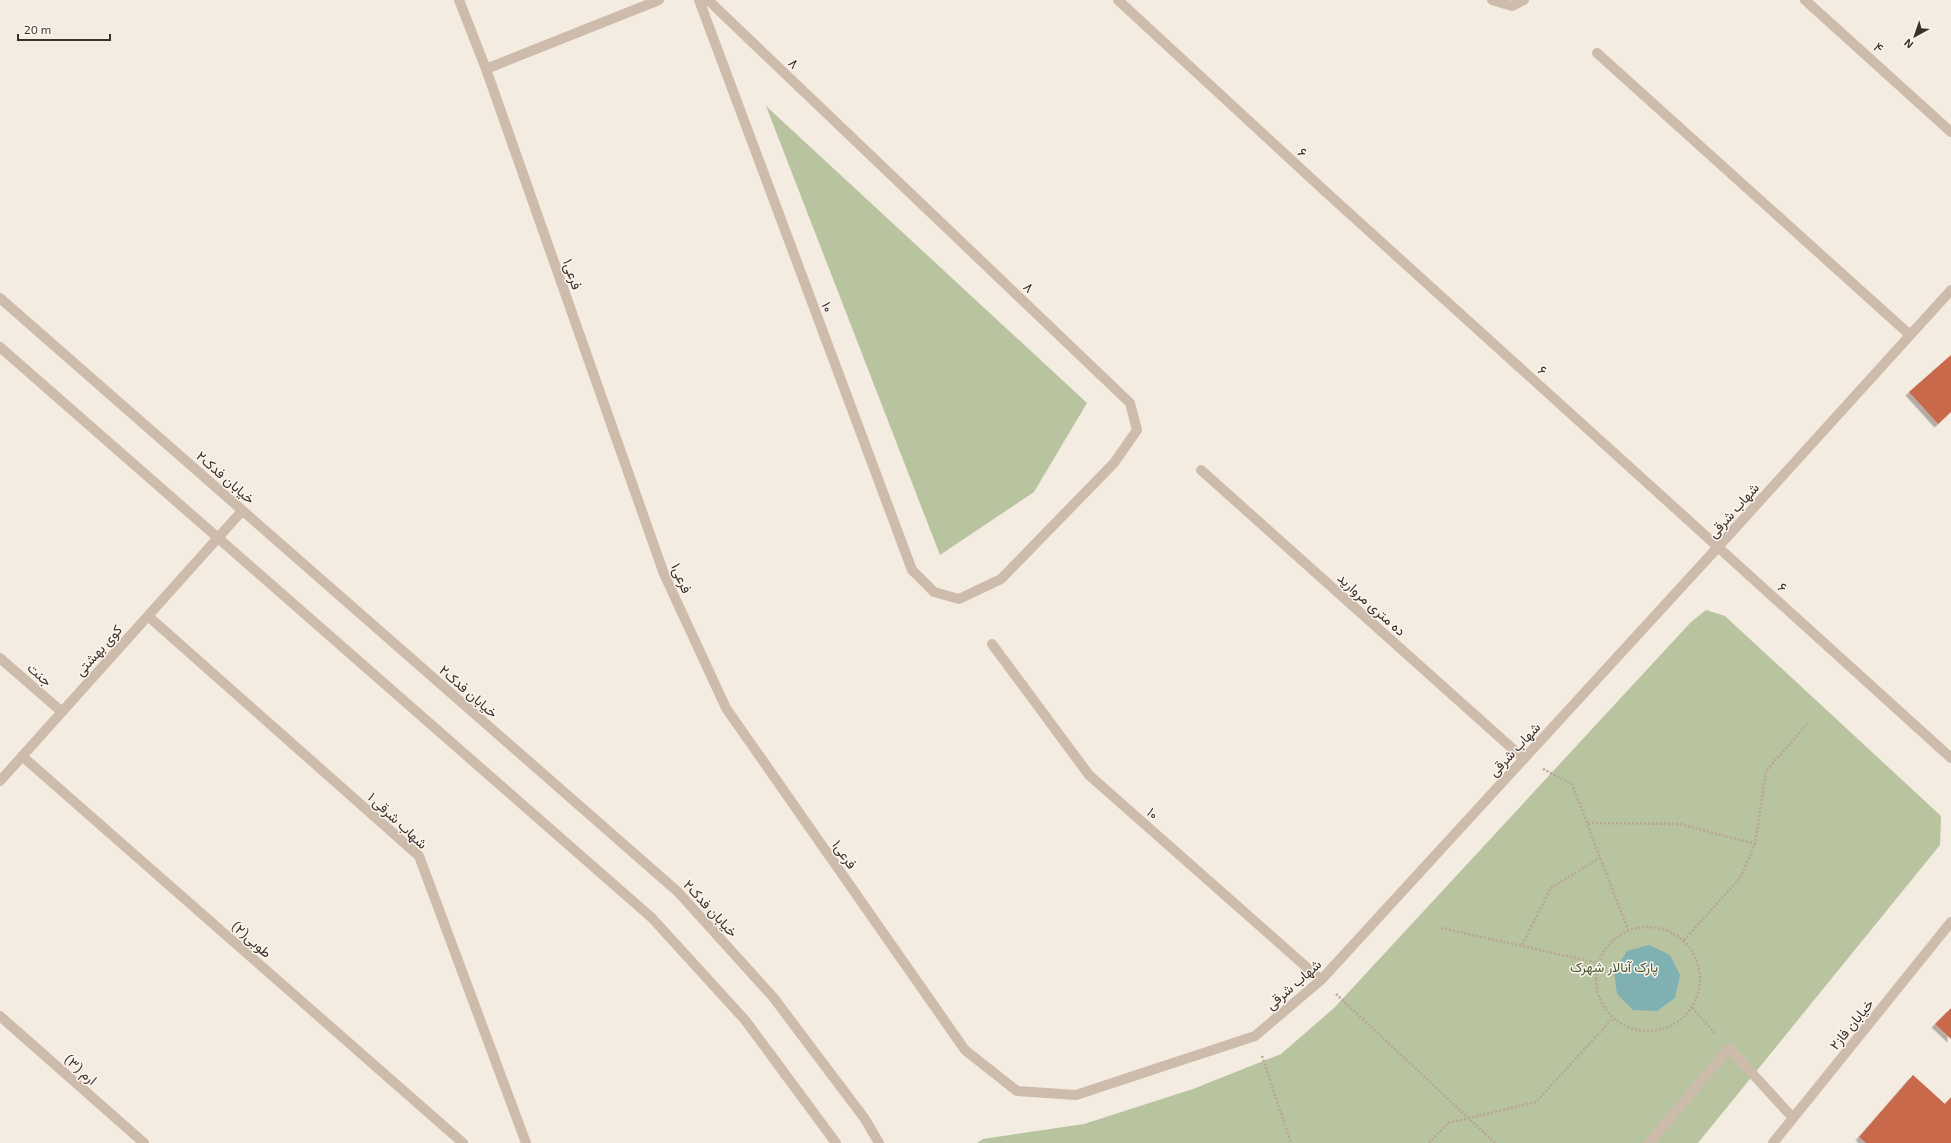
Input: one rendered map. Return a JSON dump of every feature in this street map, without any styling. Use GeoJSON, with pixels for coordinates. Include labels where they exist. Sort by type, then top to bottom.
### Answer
{"type":"FeatureCollection","features":[{"type":"Feature","properties":{"kind":"street","name":"فرعی۱"},"geometry":{"type":"LineString","coordinates":[[459,0],[486,69],[664,574],[726,708],[965,1050],[1017,1091]]}},
{"type":"Feature","properties":{"kind":"street"},"geometry":{"type":"LineString","coordinates":[[486,69],[659,0]]}},
{"type":"Feature","properties":{"kind":"street","name":"۱۰"},"geometry":{"type":"LineString","coordinates":[[699,0],[912,570],[934,592],[959,599]]}},
{"type":"Feature","properties":{"kind":"street","name":"۸"},"geometry":{"type":"LineString","coordinates":[[708,0],[1130,403],[1137,430],[1114,463],[1001,579],[959,599]]}},
{"type":"Feature","properties":{"kind":"street","name":"۶"},"geometry":{"type":"LineString","coordinates":[[1118,0],[1322,188],[1951,758]]}},
{"type":"Feature","properties":{"kind":"street"},"geometry":{"type":"LineString","coordinates":[[1492,0],[1512,6],[1524,0]]}},
{"type":"Feature","properties":{"kind":"street","name":"۴"},"geometry":{"type":"LineString","coordinates":[[1805,0],[1951,132]]}},
{"type":"Feature","properties":{"kind":"street"},"geometry":{"type":"LineString","coordinates":[[1597,53],[1910,335]]}},
{"type":"Feature","properties":{"kind":"street","name":"شهاب شرقی"},"geometry":{"type":"LineString","coordinates":[[1017,1091],[1076,1095],[1255,1036],[1321,980],[1524,760],[1951,290]]}},
{"type":"Feature","properties":{"kind":"street","name":"خیابان فدک۲"},"geometry":{"type":"LineString","coordinates":[[0,298],[678,892],[773,997],[865,1119],[879,1143]]}},
{"type":"Feature","properties":{"kind":"street"},"geometry":{"type":"LineString","coordinates":[[0,347],[652,918],[745,1020],[836,1143]]}},
{"type":"Feature","properties":{"kind":"street","name":"ده متری مروارید"},"geometry":{"type":"LineString","coordinates":[[1201,470],[1524,760]]}},
{"type":"Feature","properties":{"kind":"street","name":"کوی بهشتی"},"geometry":{"type":"LineString","coordinates":[[0,781],[242,511]]}},
{"type":"Feature","properties":{"kind":"street","name":"شهاب شرقی ۱"},"geometry":{"type":"LineString","coordinates":[[148,616],[419,856],[526,1143]]}},
{"type":"Feature","properties":{"kind":"street","name":"۱۰"},"geometry":{"type":"LineString","coordinates":[[992,644],[1089,775],[1321,980]]}},
{"type":"Feature","properties":{"kind":"street","name":"جنت"},"geometry":{"type":"LineString","coordinates":[[0,658],[62,712]]}},
{"type":"Feature","properties":{"kind":"street","name":"طوبی(۲)"},"geometry":{"type":"LineString","coordinates":[[22,756],[464,1143]]}},
{"type":"Feature","properties":{"kind":"street","name":"خیابان فاز۲"},"geometry":{"type":"LineString","coordinates":[[1773,1143],[1951,922]]}},
{"type":"Feature","properties":{"kind":"street","name":"ارم (۳)"},"geometry":{"type":"LineString","coordinates":[[0,1016],[144,1143]]}},
{"type":"Feature","properties":{"kind":"street"},"geometry":{"type":"LineString","coordinates":[[1649,1143],[1729,1048],[1793,1118]]}},
{"type":"Feature","properties":{"kind":"path"},"geometry":{"type":"LineString","coordinates":[[1684,940],[1740,878],[1755,844],[1766,771],[1809,722]]}},
{"type":"Feature","properties":{"kind":"path"},"geometry":{"type":"LineString","coordinates":[[1524,760],[1572,784],[1588,823],[1599,858],[1628,930]]}},
{"type":"Feature","properties":{"kind":"path"},"geometry":{"type":"LineString","coordinates":[[1588,823],[1680,824],[1755,844]]}},
{"type":"Feature","properties":{"kind":"path"},"geometry":{"type":"LineString","coordinates":[[1522,945],[1551,888],[1599,858]]}},
{"type":"Feature","properties":{"kind":"path"},"geometry":{"type":"LineString","coordinates":[[1642,926],[1657,927],[1671,931],[1684,940],[1694,951],[1700,965],[1701,980],[1699,995],[1692,1008],[1682,1019],[1669,1027],[1655,1031],[1640,1031],[1625,1026],[1613,1018],[1604,1006],[1597,992],[1596,977],[1598,963],[1605,949],[1615,938],[1628,930],[1642,926]]}},
{"type":"Feature","properties":{"kind":"path"},"geometry":{"type":"LineString","coordinates":[[1441,928],[1598,963]]}},
{"type":"Feature","properties":{"kind":"path"},"geometry":{"type":"LineString","coordinates":[[1321,980],[1494,1143]]}},
{"type":"Feature","properties":{"kind":"path"},"geometry":{"type":"LineString","coordinates":[[1692,1008],[1729,1048]]}},
{"type":"Feature","properties":{"kind":"path"},"geometry":{"type":"LineString","coordinates":[[1429,1143],[1448,1123],[1536,1102],[1613,1018]]}},
{"type":"Feature","properties":{"kind":"path"},"geometry":{"type":"LineString","coordinates":[[1255,1036],[1291,1143]]}},
{"type":"Feature","properties":{"kind":"green space"},"geometry":{"type":"Polygon","coordinates":[[[766,106],[1087,403],[1034,492],[940,555],[766,106]]]}},
{"type":"Feature","properties":{"kind":"green space","name":"پارک آنالار شهرک"},"geometry":{"type":"Polygon","coordinates":[[[1706,610],[1725,616],[1941,816],[1940,845],[1698,1143],[977,1143],[983,1139],[1084,1124],[1193,1089],[1281,1054],[1334,1008],[1691,622],[1706,610]]]}},
{"type":"Feature","properties":{"kind":"water"},"geometry":{"type":"Polygon","coordinates":[[[1649,945],[1670,955],[1680,975],[1675,998],[1657,1011],[1633,1010],[1617,994],[1614,971],[1627,951],[1649,945]]]}},
{"type":"Feature","properties":{"kind":"building"},"geometry":{"type":"Polygon","coordinates":[[[1951,355],[1951,412],[1938,424],[1909,392],[1951,355]]]}},
{"type":"Feature","properties":{"kind":"building"},"geometry":{"type":"Polygon","coordinates":[[[1951,1008],[1951,1039],[1935,1024],[1951,1008]]]}},
{"type":"Feature","properties":{"kind":"building"},"geometry":{"type":"Polygon","coordinates":[[[1913,1075],[1945,1104],[1951,1097],[1951,1143],[1866,1143],[1859,1137],[1913,1075]]]}}]}
